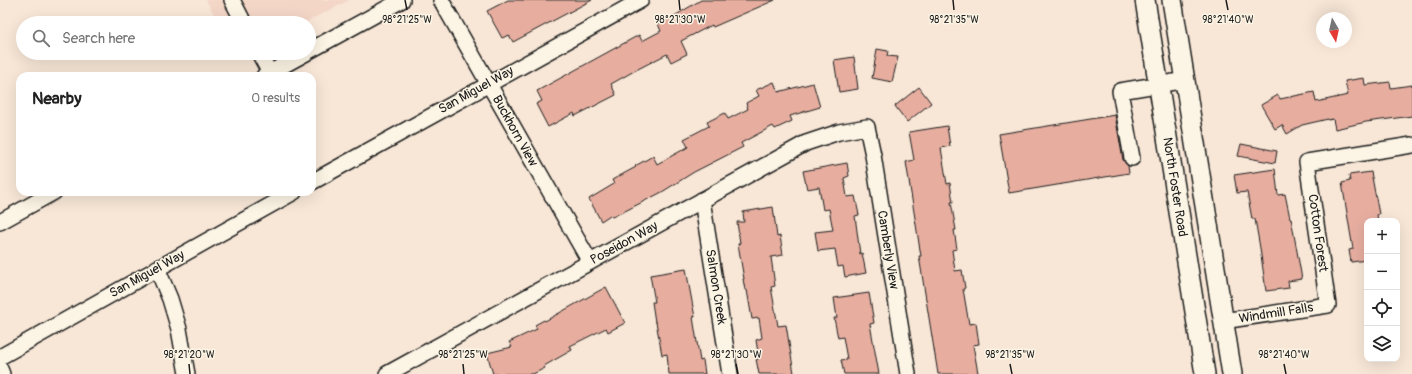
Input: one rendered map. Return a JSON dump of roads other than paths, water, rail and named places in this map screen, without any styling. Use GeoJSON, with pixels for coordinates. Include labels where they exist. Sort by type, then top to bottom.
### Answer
{"type":"FeatureCollection","features":[{"type":"Feature","properties":{"kind":"main road","name":"North Foster Road"},"geometry":{"type":"LineString","coordinates":[[1145,0],[1205,374]]}},
{"type":"Feature","properties":{"kind":"main road","name":"North Foster Road"},"geometry":{"type":"LineString","coordinates":[[1172,0],[1232,374]]}},
{"type":"Feature","properties":{"kind":"street"},"geometry":{"type":"LineString","coordinates":[[232,0],[240,16]]}},
{"type":"Feature","properties":{"kind":"street"},"geometry":{"type":"LineString","coordinates":[[316,47],[402,0]]}},
{"type":"Feature","properties":{"kind":"street","name":"Buckhorn View"},"geometry":{"type":"LineString","coordinates":[[441,0],[590,262]]}},
{"type":"Feature","properties":{"kind":"street","name":"San Miguel Way"},"geometry":{"type":"LineString","coordinates":[[316,180],[488,83],[641,0]]}},
{"type":"Feature","properties":{"kind":"street"},"geometry":{"type":"LineString","coordinates":[[262,60],[266,72]]}},
{"type":"Feature","properties":{"kind":"street"},"geometry":{"type":"LineString","coordinates":[[271,72],[293,60]]}},
{"type":"Feature","properties":{"kind":"street"},"geometry":{"type":"LineString","coordinates":[[1132,158],[1120,91],[1186,80]]}},
{"type":"Feature","properties":{"kind":"street","name":"Poseidon Way"},"geometry":{"type":"LineString","coordinates":[[389,374],[806,143],[839,132],[867,127]]}},
{"type":"Feature","properties":{"kind":"street","name":"Camberly View"},"geometry":{"type":"LineString","coordinates":[[867,127],[873,155],[908,374]]}},
{"type":"Feature","properties":{"kind":"street","name":"Cotton Forest"},"geometry":{"type":"LineString","coordinates":[[1328,305],[1307,162],[1412,145]]}},
{"type":"Feature","properties":{"kind":"street"},"geometry":{"type":"LineString","coordinates":[[0,222],[47,196]]}},
{"type":"Feature","properties":{"kind":"street","name":"San Miguel Way"},"geometry":{"type":"LineString","coordinates":[[0,357],[287,196]]}},
{"type":"Feature","properties":{"kind":"street","name":"Salmon Creek"},"geometry":{"type":"LineString","coordinates":[[702,200],[730,374]]}},
{"type":"Feature","properties":{"kind":"street"},"geometry":{"type":"LineString","coordinates":[[157,268],[179,330],[187,374]]}},
{"type":"Feature","properties":{"kind":"street","name":"Windmill Falls"},"geometry":{"type":"LineString","coordinates":[[1223,321],[1328,305]]}},
{"type":"Feature","properties":{"kind":"street"},"geometry":{"type":"LineString","coordinates":[[0,369],[2,374]]}}]}
